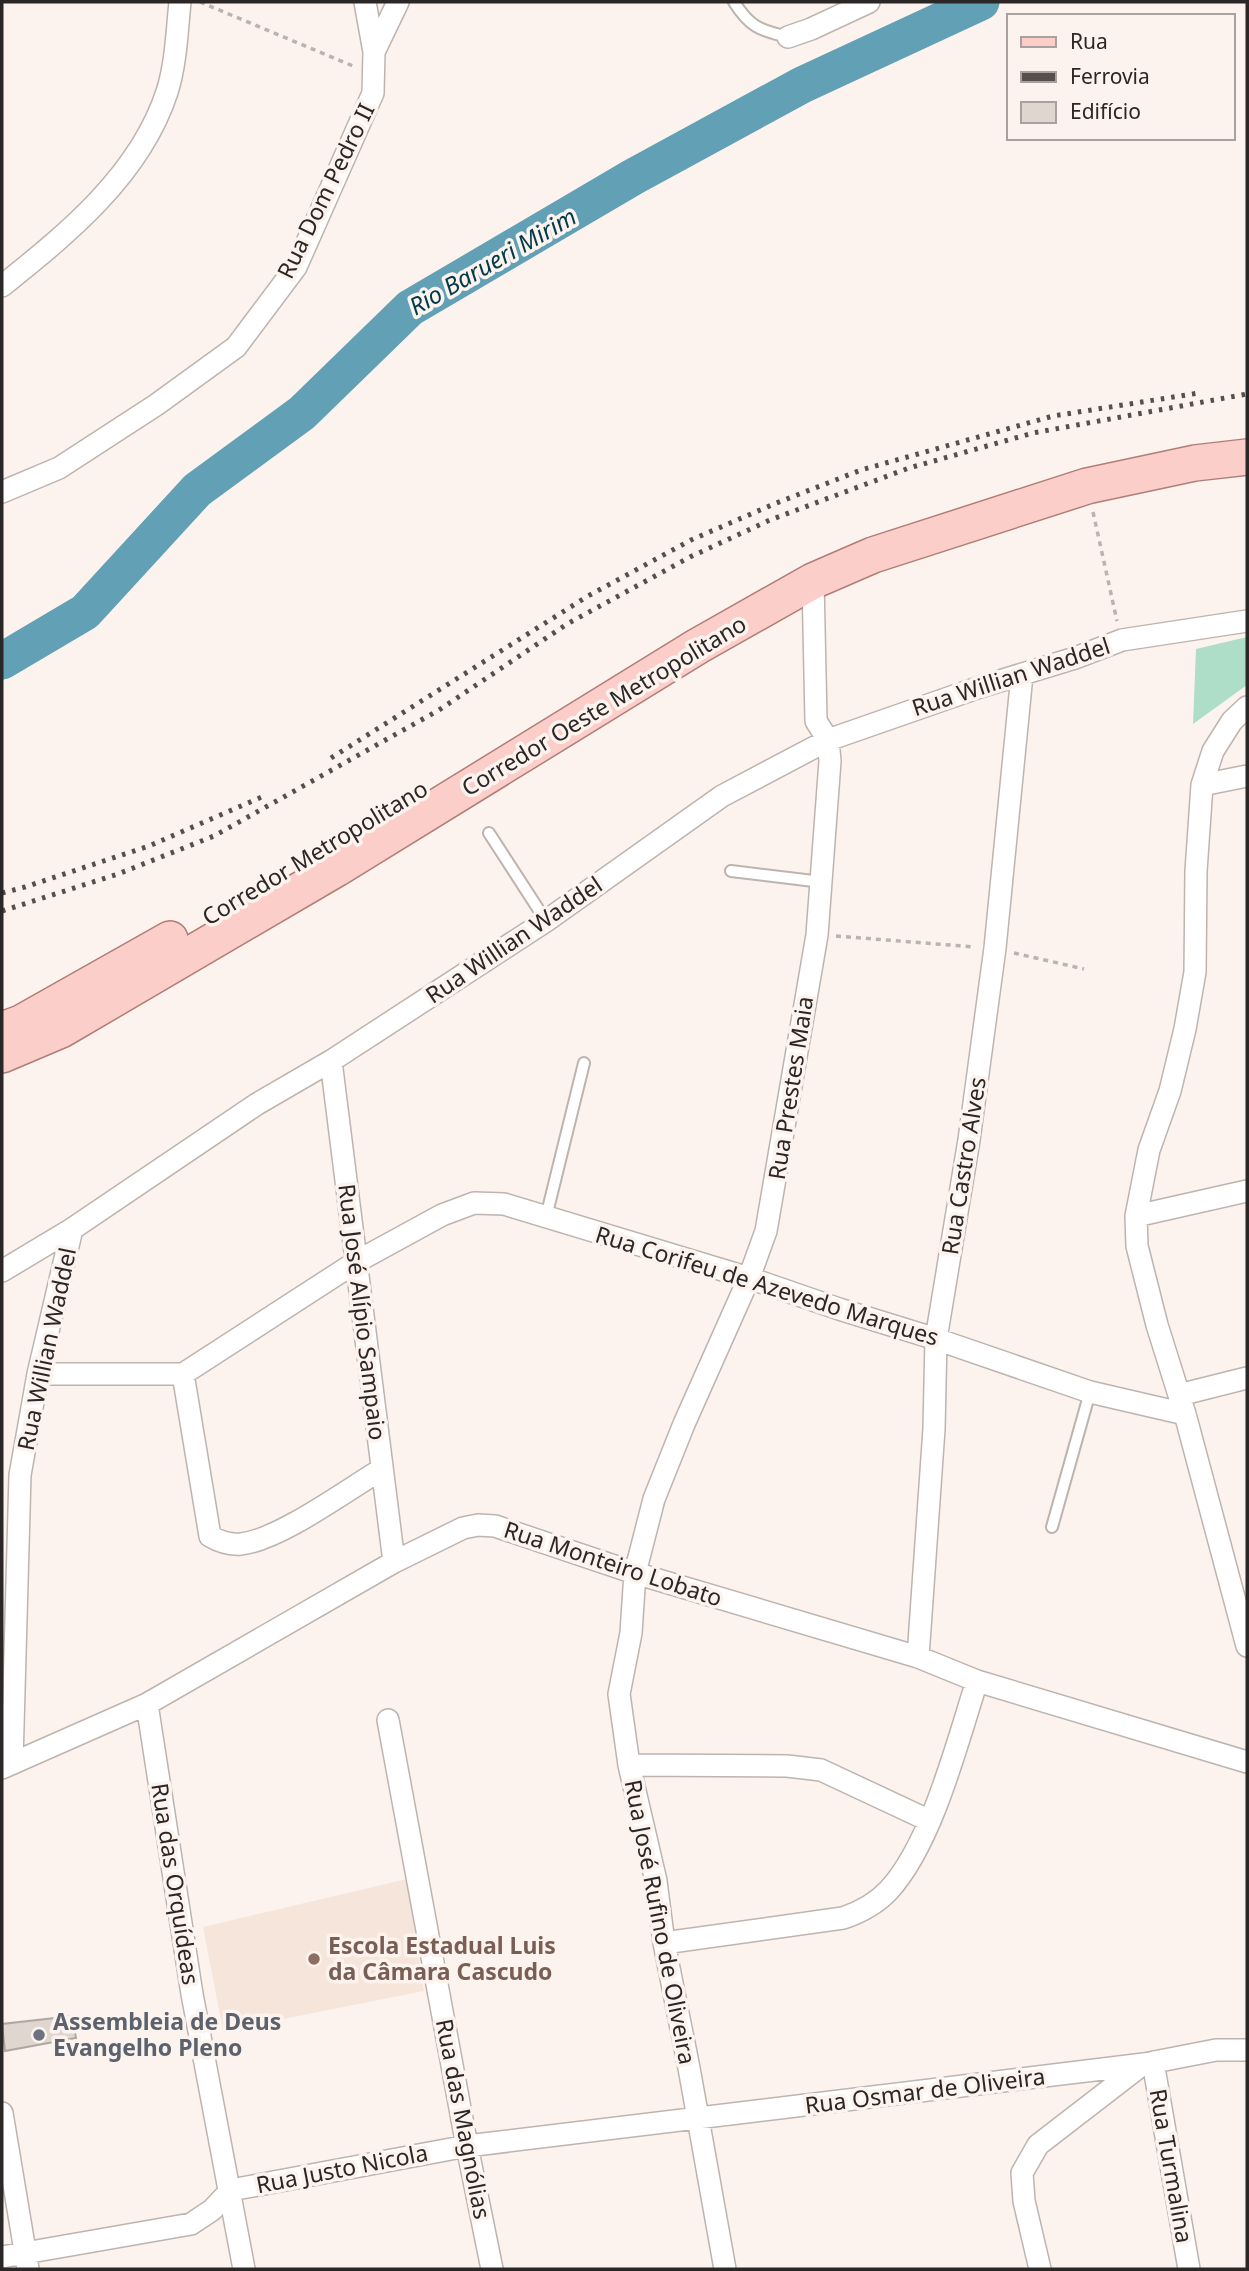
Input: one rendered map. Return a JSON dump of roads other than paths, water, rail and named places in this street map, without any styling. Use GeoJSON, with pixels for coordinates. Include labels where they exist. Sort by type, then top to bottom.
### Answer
{"type":"FeatureCollection","features":[{"type":"Feature","properties":{"kind":"main road","name":"Corredor Metropolitano"},"geometry":{"type":"LineString","coordinates":[[2,1030],[21,1023],[304,862],[681,631],[796,566],[869,535],[1034,478],[1114,458],[1247,436]]}},
{"type":"Feature","properties":{"kind":"main road","name":"Corredor Oeste Metropolitano"},"geometry":{"type":"LineString","coordinates":[[2,1055],[61,1030],[336,869],[698,646],[813,581],[873,555],[1087,486],[1195,463],[1247,457]]}},
{"type":"Feature","properties":{"kind":"main road"},"geometry":{"type":"LineString","coordinates":[[813,581],[841,557],[921,524],[941,509]]}},
{"type":"Feature","properties":{"kind":"street"},"geometry":{"type":"LineString","coordinates":[[2,286],[45,252],[97,203],[144,143],[167,92],[180,2]]}},
{"type":"Feature","properties":{"kind":"street"},"geometry":{"type":"LineString","coordinates":[[365,2],[374,52]]}},
{"type":"Feature","properties":{"kind":"street","name":"Rua Dom Pedro II"},"geometry":{"type":"LineString","coordinates":[[2,492],[60,468],[156,405],[236,347],[296,267],[373,93],[374,52],[398,2]]}},
{"type":"Feature","properties":{"kind":"street"},"geometry":{"type":"LineString","coordinates":[[788,37],[869,2]]}},
{"type":"Feature","properties":{"kind":"street","name":"Rua Prestes Maia"},"geometry":{"type":"LineString","coordinates":[[635,1573],[654,1499],[765,1238],[775,1189],[817,934],[831,761],[828,740],[816,721],[813,581]]}},
{"type":"Feature","properties":{"kind":"street","name":"Rua Willian Waddel"},"geometry":{"type":"LineString","coordinates":[[2,1499],[20,1475],[38,1374],[72,1229],[257,1104],[331,1061],[546,921],[722,796],[828,740],[894,716],[1075,659],[1122,640],[1247,621]]}},
{"type":"Feature","properties":{"kind":"street","name":"Rua Castro Alves"},"geometry":{"type":"LineString","coordinates":[[918,1657],[934,1429],[936,1339],[969,1140],[995,948],[1022,675]]}},
{"type":"Feature","properties":{"kind":"street"},"geometry":{"type":"LineString","coordinates":[[1247,707],[1232,721],[1213,751],[1202,785],[1196,871],[1195,972],[1170,1091],[1149,1150],[1136,1216],[1137,1246],[1157,1325],[1182,1405],[1247,1646]]}},
{"type":"Feature","properties":{"kind":"street"},"geometry":{"type":"LineString","coordinates":[[1202,785],[1247,776]]}},
{"type":"Feature","properties":{"kind":"street","name":"Rua José Alípio Sampaio"},"geometry":{"type":"LineString","coordinates":[[331,1061],[394,1562]]}},
{"type":"Feature","properties":{"kind":"street"},"geometry":{"type":"LineString","coordinates":[[1136,1216],[1247,1191]]}},
{"type":"Feature","properties":{"kind":"street","name":"Rua Corifeu de Azevedo Marques"},"geometry":{"type":"LineString","coordinates":[[183,1374],[356,1262],[442,1215],[474,1203],[504,1205],[749,1278],[1090,1391],[1182,1405],[1247,1378]]}},
{"type":"Feature","properties":{"kind":"street"},"geometry":{"type":"LineString","coordinates":[[2,1271],[72,1229]]}},
{"type":"Feature","properties":{"kind":"street"},"geometry":{"type":"LineString","coordinates":[[38,1374],[183,1374],[210,1536],[223,1543],[242,1544],[280,1531],[382,1469]]}},
{"type":"Feature","properties":{"kind":"street"},"geometry":{"type":"LineString","coordinates":[[7,1765],[20,1475]]}},
{"type":"Feature","properties":{"kind":"street","name":"Rua Monteiro Lobato"},"geometry":{"type":"LineString","coordinates":[[7,1765],[147,1704],[394,1562],[463,1528],[478,1525],[495,1527],[635,1573],[918,1657],[977,1681],[1247,1762]]}},
{"type":"Feature","properties":{"kind":"street","name":"Rua José Rufino de Oliveira"},"geometry":{"type":"LineString","coordinates":[[635,1573],[631,1633],[619,1694],[629,1765],[656,1881],[664,1943],[725,2269]]}},
{"type":"Feature","properties":{"kind":"street"},"geometry":{"type":"LineString","coordinates":[[664,1943],[843,1918],[874,1903],[899,1878],[930,1821],[977,1681]]}},
{"type":"Feature","properties":{"kind":"street","name":"Rua das Orquídeas"},"geometry":{"type":"LineString","coordinates":[[147,1704],[192,1994],[244,2269]]}},
{"type":"Feature","properties":{"kind":"street","name":"Rua das Magnólias"},"geometry":{"type":"LineString","coordinates":[[388,1720],[492,2269]]}},
{"type":"Feature","properties":{"kind":"street"},"geometry":{"type":"LineString","coordinates":[[629,1765],[787,1766],[821,1770],[930,1821]]}},
{"type":"Feature","properties":{"kind":"street","name":"Rua Osmar de Oliveira"},"geometry":{"type":"LineString","coordinates":[[697,2119],[1148,2063],[1216,2050],[1247,2050]]}},
{"type":"Feature","properties":{"kind":"street"},"geometry":{"type":"LineString","coordinates":[[1040,2269],[1024,2201],[1022,2173],[1038,2144],[1148,2063]]}},
{"type":"Feature","properties":{"kind":"street","name":"Rua Turmalina"},"geometry":{"type":"LineString","coordinates":[[1148,2063],[1189,2269]]}},
{"type":"Feature","properties":{"kind":"street"},"geometry":{"type":"LineString","coordinates":[[2,2113],[27,2261]]}},
{"type":"Feature","properties":{"kind":"street","name":"Rua Justo Nicola"},"geometry":{"type":"LineString","coordinates":[[2,2257],[27,2261],[191,2224],[212,2210],[231,2190],[467,2146],[697,2119]]}},
{"type":"Feature","properties":{"kind":"lane"},"geometry":{"type":"LineString","coordinates":[[734,2],[746,21],[767,32],[788,37]]}},
{"type":"Feature","properties":{"kind":"lane"},"geometry":{"type":"LineString","coordinates":[[489,833],[546,921]]}},
{"type":"Feature","properties":{"kind":"lane"},"geometry":{"type":"LineString","coordinates":[[731,871],[822,882]]}},
{"type":"Feature","properties":{"kind":"lane"},"geometry":{"type":"LineString","coordinates":[[546,1217],[584,1063]]}},
{"type":"Feature","properties":{"kind":"lane"},"geometry":{"type":"LineString","coordinates":[[1052,1528],[1090,1391]]}},
{"type":"Feature","properties":{"kind":"waterway","name":"Rio Barueri Mirim"},"geometry":{"type":"LineString","coordinates":[[2,661],[85,612],[197,490],[302,413],[410,308],[633,177],[802,85],[981,2]]}},
{"type":"Feature","properties":{"kind":"railway"},"geometry":{"type":"LineString","coordinates":[[331,758],[588,596],[691,540],[774,504],[861,470],[1053,416],[1199,393]]}},
{"type":"Feature","properties":{"kind":"railway"},"geometry":{"type":"LineString","coordinates":[[2,911],[118,874],[214,836],[439,710],[567,624],[690,557],[770,520],[909,468],[1033,433],[1247,394]]}},
{"type":"Feature","properties":{"kind":"railway"},"geometry":{"type":"LineString","coordinates":[[2,893],[149,846],[264,796]]}},
{"type":"Feature","properties":{"kind":"place","name":"Escola Estadual Luis da Câmara Cascudo"},"geometry":{"type":"Point","coordinates":[314,1959]}},
{"type":"Feature","properties":{"kind":"place","name":"Assembleia de Deus Evangelho Pleno"},"geometry":{"type":"Point","coordinates":[39,2035]}}]}
